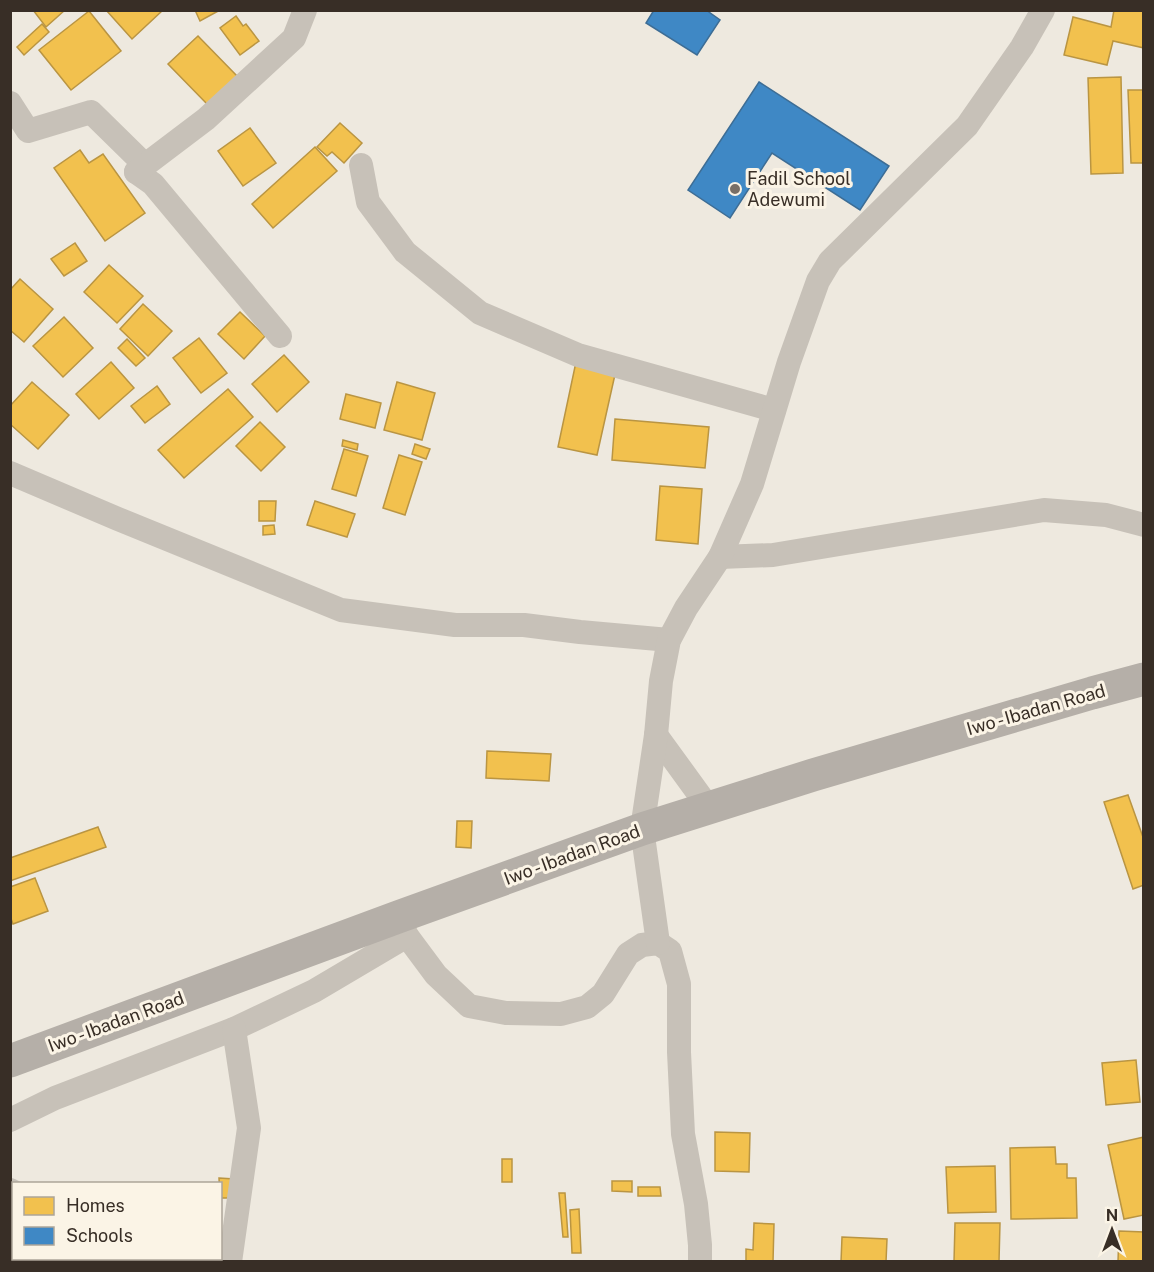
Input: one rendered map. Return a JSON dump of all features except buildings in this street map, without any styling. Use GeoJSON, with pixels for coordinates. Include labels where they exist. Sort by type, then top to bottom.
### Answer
{"type":"FeatureCollection","features":[{"type":"Feature","properties":{"kind":"main road","name":"Iwo - Ibadan Road"},"geometry":{"type":"LineString","coordinates":[[10,1061],[403,927],[642,829],[813,775],[1143,679]]}},
{"type":"Feature","properties":{"kind":"street"},"geometry":{"type":"LineString","coordinates":[[136,172],[206,119],[294,38],[305,10]]}},
{"type":"Feature","properties":{"kind":"street"},"geometry":{"type":"LineString","coordinates":[[657,943],[642,829],[656,735],[661,681],[669,640],[686,608],[720,557],[752,484],[789,362],[818,281],[830,261],[967,126],[1022,47],[1043,10]]}},
{"type":"Feature","properties":{"kind":"street"},"geometry":{"type":"LineString","coordinates":[[10,103],[28,131],[92,112],[144,164],[136,172]]}},
{"type":"Feature","properties":{"kind":"street"},"geometry":{"type":"LineString","coordinates":[[361,165],[368,202],[405,252],[480,313],[578,355],[774,410]]}},
{"type":"Feature","properties":{"kind":"street"},"geometry":{"type":"LineString","coordinates":[[136,172],[153,184],[280,336]]}},
{"type":"Feature","properties":{"kind":"street"},"geometry":{"type":"LineString","coordinates":[[10,473],[341,610],[455,625],[524,625],[669,640]]}},
{"type":"Feature","properties":{"kind":"street"},"geometry":{"type":"LineString","coordinates":[[720,557],[773,555],[1044,510],[1106,515],[1143,525]]}},
{"type":"Feature","properties":{"kind":"street"},"geometry":{"type":"LineString","coordinates":[[656,735],[710,808]]}},
{"type":"Feature","properties":{"kind":"street"},"geometry":{"type":"LineString","coordinates":[[10,1120],[55,1098],[234,1029],[314,991],[403,927],[436,975],[469,1006],[506,1013],[561,1014],[587,1007],[603,994],[628,954],[642,945],[657,943],[670,951],[679,984],[679,1052],[683,1134],[696,1204],[700,1262]]}},
{"type":"Feature","properties":{"kind":"street"},"geometry":{"type":"LineString","coordinates":[[230,1262],[249,1128],[234,1029]]}},
{"type":"Feature","properties":{"kind":"place","name":"Fadil School Adewumi"},"geometry":{"type":"Point","coordinates":[735,189]}}]}
